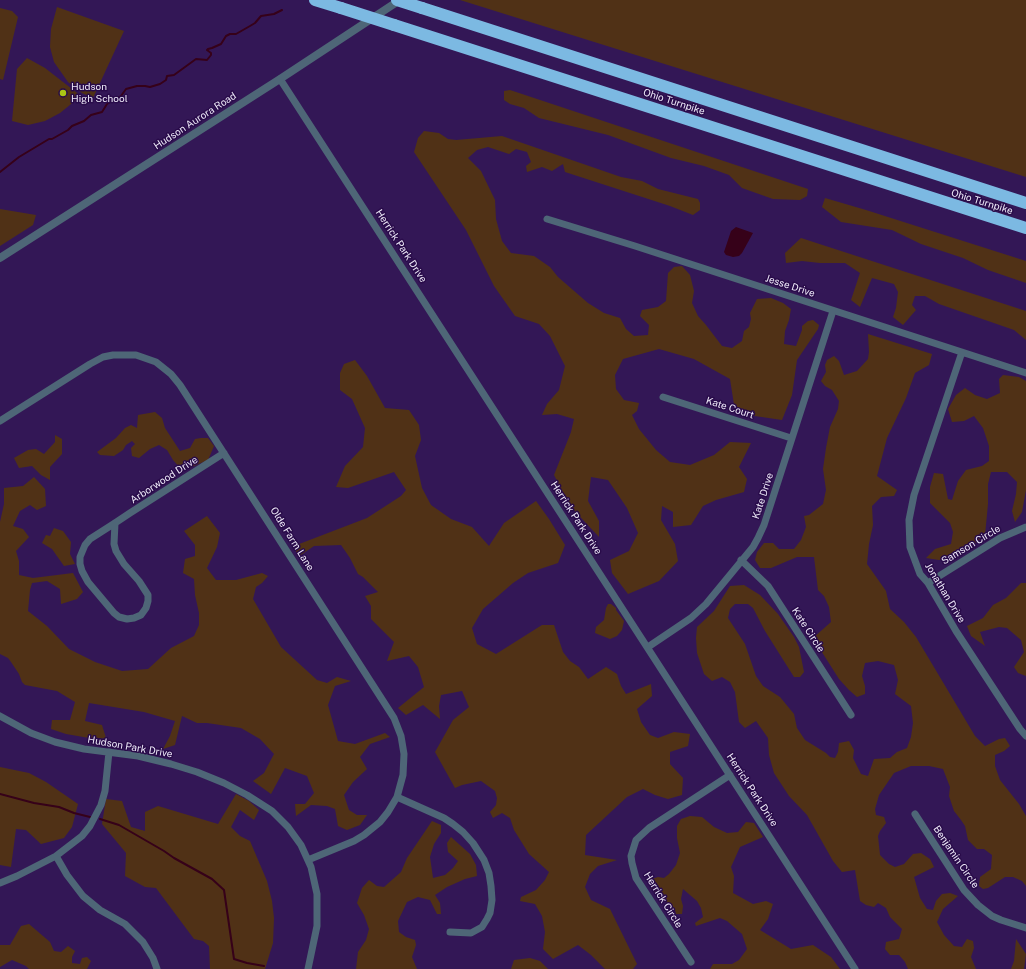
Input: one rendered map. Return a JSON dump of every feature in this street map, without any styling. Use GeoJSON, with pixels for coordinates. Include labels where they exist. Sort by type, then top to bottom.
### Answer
{"type":"FeatureCollection","features":[{"type":"Feature","properties":{"kind":"highway","name":"Ohio Turnpike"},"geometry":{"type":"LineString","coordinates":[[315,0],[394,24],[1026,228]]}},
{"type":"Feature","properties":{"kind":"highway","name":"Ohio Turnpike"},"geometry":{"type":"LineString","coordinates":[[398,0],[1026,203]]}},
{"type":"Feature","properties":{"kind":"street","name":"Hudson Aurora Road"},"geometry":{"type":"LineString","coordinates":[[0,258],[280,79],[398,0]]}},
{"type":"Feature","properties":{"kind":"street","name":"Herrick Park Drive"},"geometry":{"type":"LineString","coordinates":[[280,79],[855,969]]}},
{"type":"Feature","properties":{"kind":"street","name":"Jesse Drive"},"geometry":{"type":"LineString","coordinates":[[547,219],[1026,373]]}},
{"type":"Feature","properties":{"kind":"street","name":"Kate Drive"},"geometry":{"type":"LineString","coordinates":[[648,647],[691,618],[706,604],[752,547],[764,525],[833,311]]}},
{"type":"Feature","properties":{"kind":"street","name":"Jonathan Drive"},"geometry":{"type":"LineString","coordinates":[[962,352],[914,495],[909,520],[909,534],[912,554],[920,574],[928,583],[956,631],[1020,729],[1026,735]]}},
{"type":"Feature","properties":{"kind":"street","name":"Olde Farm Lane"},"geometry":{"type":"LineString","coordinates":[[0,421],[103,357],[113,355],[136,355],[156,362],[171,374],[180,385],[394,718],[401,736],[404,754],[403,775],[396,797],[388,812],[380,822],[364,835],[354,841],[308,860]]}},
{"type":"Feature","properties":{"kind":"street","name":"Kate Court"},"geometry":{"type":"LineString","coordinates":[[663,397],[791,438]]}},
{"type":"Feature","properties":{"kind":"street","name":"Arborwood Drive"},"geometry":{"type":"LineString","coordinates":[[115,523],[114,544],[116,551],[148,595],[146,608],[141,615],[134,618],[128,619],[119,617],[88,582],[80,564],[80,557],[85,545],[90,539],[224,453]]}},
{"type":"Feature","properties":{"kind":"street","name":"Samson Circle"},"geometry":{"type":"LineString","coordinates":[[928,583],[1000,538],[1026,528]]}},
{"type":"Feature","properties":{"kind":"street","name":"Kate Circle"},"geometry":{"type":"LineString","coordinates":[[741,560],[768,586],[851,715]]}},
{"type":"Feature","properties":{"kind":"street","name":"Hudson Park Drive"},"geometry":{"type":"LineString","coordinates":[[0,716],[31,733],[55,742],[84,749],[138,756],[197,772],[224,783],[247,795],[272,811],[288,826],[301,845],[308,860],[317,894],[317,926],[308,969]]}},
{"type":"Feature","properties":{"kind":"street"},"geometry":{"type":"LineString","coordinates":[[0,883],[56,856],[82,836],[97,814],[104,791],[109,752]]}},
{"type":"Feature","properties":{"kind":"street","name":"Herrick Circle"},"geometry":{"type":"LineString","coordinates":[[691,962],[636,878],[631,856],[636,840],[649,828],[730,775]]}},
{"type":"Feature","properties":{"kind":"street"},"geometry":{"type":"LineString","coordinates":[[396,797],[444,818],[453,824],[473,843],[484,860],[489,873],[491,886],[492,900],[490,913],[482,927],[471,933],[450,932]]}},
{"type":"Feature","properties":{"kind":"street","name":"Benjamin Circle"},"geometry":{"type":"LineString","coordinates":[[915,814],[964,890],[978,905],[992,916],[1000,920],[1026,928]]}},
{"type":"Feature","properties":{"kind":"street"},"geometry":{"type":"LineString","coordinates":[[56,856],[67,875],[83,896],[100,910],[125,924],[143,942],[153,958],[157,969]]}},
{"type":"Feature","properties":{"kind":"shaded area"},"geometry":{"type":"Polygon","coordinates":[[[460,0],[1026,0],[1026,177],[460,0]]]}},
{"type":"Feature","properties":{"kind":"shaded area"},"geometry":{"type":"Polygon","coordinates":[[[57,7],[124,31],[93,98],[82,93],[68,82],[54,62],[50,47],[51,29],[57,7]]]}},
{"type":"Feature","properties":{"kind":"shaded area"},"geometry":{"type":"Polygon","coordinates":[[[0,8],[12,11],[18,17],[3,80],[0,79],[0,8]]]}},
{"type":"Feature","properties":{"kind":"shaded area"},"geometry":{"type":"Polygon","coordinates":[[[27,58],[45,68],[81,96],[60,113],[45,121],[28,125],[12,121],[17,69],[27,58]]]}},
{"type":"Feature","properties":{"kind":"shaded area"},"geometry":{"type":"Polygon","coordinates":[[[510,90],[808,189],[807,196],[800,200],[773,199],[742,188],[729,175],[704,166],[671,158],[608,135],[539,118],[524,108],[510,104],[504,100],[504,91],[510,90]]]}},
{"type":"Feature","properties":{"kind":"shaded area"},"geometry":{"type":"Polygon","coordinates":[[[424,131],[439,133],[448,139],[456,140],[502,136],[621,177],[642,181],[658,189],[698,199],[700,203],[700,210],[693,215],[670,206],[565,172],[563,164],[552,171],[542,167],[527,172],[526,166],[531,162],[527,152],[516,149],[509,154],[488,147],[477,150],[468,158],[481,171],[495,200],[496,219],[502,241],[511,253],[534,256],[550,267],[558,277],[588,303],[604,313],[620,318],[626,329],[634,336],[648,335],[649,325],[640,316],[642,310],[658,307],[666,301],[668,273],[674,267],[682,266],[690,275],[694,291],[692,303],[698,316],[722,346],[732,348],[742,341],[744,331],[749,327],[751,319],[750,313],[757,299],[771,298],[783,303],[791,309],[785,331],[784,344],[796,346],[802,326],[808,321],[813,320],[819,325],[818,329],[797,360],[792,395],[782,420],[735,411],[730,379],[694,359],[659,349],[623,359],[615,375],[616,389],[624,400],[639,403],[637,411],[632,415],[639,429],[656,450],[670,462],[690,465],[714,455],[730,442],[751,443],[739,467],[747,479],[744,492],[716,500],[703,506],[691,525],[673,527],[673,512],[662,506],[661,520],[675,544],[678,561],[659,581],[628,594],[612,573],[610,560],[629,551],[638,533],[627,508],[608,480],[591,477],[588,501],[599,521],[599,537],[570,506],[554,475],[571,432],[574,419],[557,414],[542,415],[547,404],[559,390],[565,366],[550,336],[539,324],[515,316],[494,286],[466,230],[414,152],[418,138],[424,131]]]}},
{"type":"Feature","properties":{"kind":"shaded area"},"geometry":{"type":"Polygon","coordinates":[[[825,198],[1026,261],[1026,283],[988,270],[963,258],[921,244],[892,230],[841,222],[822,207],[825,198]]]}},
{"type":"Feature","properties":{"kind":"shaded area"},"geometry":{"type":"Polygon","coordinates":[[[0,209],[36,215],[33,225],[0,246],[0,209]]]}},
{"type":"Feature","properties":{"kind":"shaded area"},"geometry":{"type":"Polygon","coordinates":[[[736,227],[753,233],[742,253],[739,256],[733,257],[726,255],[724,252],[731,231],[736,227]]]}},
{"type":"Feature","properties":{"kind":"shaded area"},"geometry":{"type":"Polygon","coordinates":[[[801,238],[1026,311],[1026,340],[1014,330],[939,304],[925,296],[915,296],[912,305],[916,310],[903,325],[893,317],[898,292],[894,284],[872,278],[860,307],[851,300],[860,273],[845,263],[802,261],[786,263],[785,253],[801,238]]]}},
{"type":"Feature","properties":{"kind":"shaded area"},"geometry":{"type":"Polygon","coordinates":[[[868,334],[932,354],[929,365],[915,373],[906,398],[887,438],[877,476],[897,490],[894,496],[881,497],[872,506],[873,525],[867,564],[886,591],[890,609],[904,622],[916,637],[975,736],[985,746],[999,739],[1005,738],[1010,746],[1004,751],[995,755],[995,766],[1000,780],[1019,804],[1026,816],[1026,886],[1022,881],[1013,877],[1005,877],[988,888],[983,889],[979,886],[980,877],[991,869],[992,855],[984,849],[977,849],[968,840],[965,826],[954,811],[949,796],[950,787],[943,769],[929,766],[911,766],[894,773],[879,795],[875,809],[876,815],[884,817],[886,823],[878,836],[880,855],[889,864],[895,867],[904,864],[913,854],[921,853],[930,859],[934,867],[914,877],[920,898],[927,909],[933,910],[936,901],[942,894],[950,893],[958,896],[943,909],[937,922],[944,935],[954,946],[962,947],[967,939],[973,941],[974,948],[971,957],[976,969],[908,969],[905,962],[899,955],[890,955],[885,949],[886,942],[899,939],[902,929],[890,917],[886,908],[878,903],[874,907],[866,905],[860,901],[855,870],[842,872],[833,861],[807,815],[789,796],[774,773],[769,755],[768,738],[756,721],[745,728],[739,722],[735,692],[730,682],[722,677],[712,681],[704,674],[697,653],[697,627],[714,611],[730,586],[744,585],[760,595],[778,614],[799,647],[804,672],[800,677],[794,677],[765,631],[753,608],[748,604],[735,604],[730,609],[728,618],[745,644],[756,676],[763,686],[780,697],[794,714],[797,728],[805,740],[830,757],[835,758],[838,752],[839,743],[849,741],[854,750],[853,758],[861,774],[868,776],[874,759],[890,758],[897,752],[907,748],[911,737],[913,723],[911,706],[895,694],[898,680],[894,665],[878,661],[865,663],[862,676],[865,686],[865,694],[857,697],[839,679],[813,638],[831,622],[829,607],[824,596],[818,590],[814,557],[797,557],[771,568],[760,568],[755,560],[757,552],[764,543],[773,543],[779,549],[794,549],[801,540],[806,527],[804,516],[809,515],[823,504],[826,490],[823,469],[826,448],[830,427],[838,409],[839,401],[832,390],[825,386],[821,381],[826,372],[825,365],[827,360],[834,356],[839,361],[844,375],[857,371],[868,359],[868,334]]]}},
{"type":"Feature","properties":{"kind":"shaded area"},"geometry":{"type":"Polygon","coordinates":[[[355,360],[367,376],[385,408],[409,410],[419,425],[421,440],[415,456],[422,488],[431,505],[451,519],[472,527],[489,546],[504,523],[536,501],[565,545],[558,563],[528,573],[513,583],[483,609],[472,628],[477,644],[496,654],[542,625],[554,625],[563,652],[570,661],[579,667],[588,679],[606,667],[617,674],[621,686],[626,694],[651,684],[652,696],[637,709],[641,722],[650,735],[658,738],[674,732],[690,734],[688,746],[670,752],[670,764],[683,778],[682,795],[668,799],[643,789],[627,797],[586,835],[585,855],[617,860],[598,866],[590,874],[585,887],[591,900],[610,909],[637,964],[633,969],[605,969],[578,945],[553,959],[543,949],[545,932],[542,916],[535,904],[520,901],[521,897],[536,890],[545,880],[549,872],[529,854],[514,830],[510,818],[502,813],[493,818],[490,812],[496,805],[497,798],[495,791],[481,781],[455,788],[435,752],[453,720],[469,707],[462,691],[441,695],[439,706],[440,719],[423,705],[406,715],[398,708],[424,687],[418,667],[409,656],[387,661],[394,642],[371,619],[371,606],[365,596],[378,592],[358,574],[341,545],[314,546],[298,557],[294,546],[367,518],[401,496],[406,490],[394,472],[348,488],[336,487],[345,466],[363,447],[365,428],[352,399],[340,390],[340,373],[344,364],[355,360]]]}},
{"type":"Feature","properties":{"kind":"shaded area"},"geometry":{"type":"Polygon","coordinates":[[[1003,375],[1019,377],[1026,381],[1026,490],[1022,512],[1015,522],[1012,511],[1017,482],[1007,472],[991,472],[988,484],[985,535],[965,552],[951,558],[939,560],[926,558],[935,549],[951,544],[953,532],[950,523],[930,503],[930,487],[934,473],[943,474],[948,499],[952,500],[958,481],[966,470],[982,466],[989,461],[989,446],[983,428],[974,416],[964,421],[952,422],[948,409],[956,395],[965,388],[975,395],[987,399],[1000,393],[999,379],[1003,375]]]}},
{"type":"Feature","properties":{"kind":"shaded area"},"geometry":{"type":"Polygon","coordinates":[[[155,412],[162,418],[165,428],[180,451],[190,448],[195,439],[208,438],[214,446],[208,460],[189,468],[181,469],[167,450],[159,445],[150,449],[139,458],[132,456],[131,448],[135,444],[132,441],[114,456],[100,455],[97,452],[116,438],[125,428],[131,425],[137,428],[138,415],[155,412]]]}},
{"type":"Feature","properties":{"kind":"shaded area"},"geometry":{"type":"Polygon","coordinates":[[[55,435],[62,439],[62,454],[50,467],[50,480],[41,475],[32,466],[19,468],[14,458],[28,450],[36,449],[44,454],[55,442],[55,435]]]}},
{"type":"Feature","properties":{"kind":"shaded area"},"geometry":{"type":"Polygon","coordinates":[[[34,477],[45,489],[46,506],[37,510],[30,505],[20,511],[13,526],[23,529],[29,537],[16,551],[19,561],[19,575],[33,578],[73,573],[83,592],[77,599],[61,604],[60,589],[47,581],[32,583],[28,611],[47,626],[69,649],[95,662],[122,671],[148,669],[171,648],[194,636],[199,625],[199,613],[195,595],[194,579],[183,573],[185,559],[195,556],[195,545],[184,531],[207,516],[220,533],[217,547],[207,568],[216,580],[236,580],[262,573],[268,576],[256,587],[253,599],[281,647],[317,680],[327,683],[337,677],[351,681],[335,686],[328,705],[338,741],[355,744],[385,733],[390,737],[370,744],[360,757],[367,769],[353,782],[344,795],[349,810],[357,815],[367,815],[360,825],[347,830],[338,826],[335,809],[327,806],[311,805],[296,816],[295,804],[305,804],[314,793],[307,776],[285,768],[271,794],[253,781],[264,773],[274,754],[260,739],[241,728],[197,723],[182,716],[175,745],[163,749],[170,736],[175,721],[144,712],[89,703],[85,721],[102,725],[106,738],[95,739],[66,734],[51,729],[52,720],[70,720],[75,702],[57,691],[25,685],[8,658],[0,654],[0,522],[4,504],[4,488],[23,486],[34,477]]]}},
{"type":"Feature","properties":{"kind":"shaded area"},"geometry":{"type":"Polygon","coordinates":[[[54,528],[63,531],[71,542],[70,554],[75,564],[64,566],[52,549],[42,543],[46,535],[50,536],[54,528]]]}},
{"type":"Feature","properties":{"kind":"shaded area"},"geometry":{"type":"Polygon","coordinates":[[[1021,583],[1026,583],[1026,676],[1018,673],[1014,667],[1024,652],[1021,640],[1007,628],[999,627],[980,632],[985,646],[971,636],[967,626],[983,618],[993,605],[1006,598],[1021,583]]]}},
{"type":"Feature","properties":{"kind":"shaded area"},"geometry":{"type":"Polygon","coordinates":[[[608,604],[611,604],[616,608],[624,621],[622,630],[617,636],[610,639],[595,633],[596,627],[604,620],[608,604]]]}},
{"type":"Feature","properties":{"kind":"shaded area"},"geometry":{"type":"Polygon","coordinates":[[[0,767],[29,773],[46,782],[78,804],[72,827],[64,838],[41,844],[26,830],[16,829],[11,867],[0,865],[0,767]]]}},
{"type":"Feature","properties":{"kind":"shaded area"},"geometry":{"type":"Polygon","coordinates":[[[236,794],[249,801],[259,810],[254,820],[240,810],[231,827],[240,836],[250,841],[267,881],[272,901],[274,918],[273,943],[265,969],[210,969],[209,946],[203,941],[194,939],[156,888],[145,887],[125,876],[126,853],[102,824],[106,799],[122,801],[131,827],[145,831],[145,812],[158,806],[218,824],[236,794]]]}},
{"type":"Feature","properties":{"kind":"shaded area"},"geometry":{"type":"Polygon","coordinates":[[[690,816],[702,817],[714,827],[727,833],[738,832],[746,822],[754,823],[763,837],[740,847],[731,867],[734,876],[733,893],[753,904],[766,901],[773,904],[768,919],[760,930],[791,949],[813,945],[831,957],[840,969],[710,969],[713,964],[732,964],[739,960],[747,949],[742,934],[727,921],[720,918],[696,926],[695,923],[703,917],[701,908],[697,901],[683,889],[681,899],[683,906],[682,914],[676,914],[675,910],[651,889],[652,879],[658,877],[664,878],[676,865],[680,853],[677,838],[677,826],[681,819],[690,816]]]}},
{"type":"Feature","properties":{"kind":"shaded area"},"geometry":{"type":"Polygon","coordinates":[[[432,821],[441,825],[441,833],[434,844],[430,857],[433,878],[445,875],[458,861],[448,852],[447,843],[451,837],[470,854],[476,865],[477,876],[465,879],[447,887],[435,895],[440,903],[441,914],[437,914],[430,900],[418,897],[407,902],[398,921],[399,932],[406,937],[415,940],[416,945],[412,957],[417,969],[356,969],[358,952],[366,940],[369,929],[364,915],[357,903],[362,888],[369,880],[377,886],[384,887],[401,872],[407,858],[432,821]]]}},
{"type":"Feature","properties":{"kind":"shaded area"},"geometry":{"type":"Polygon","coordinates":[[[29,924],[50,942],[54,951],[61,952],[68,946],[75,951],[72,957],[72,963],[80,964],[82,958],[87,957],[91,961],[87,969],[29,969],[26,966],[12,960],[0,967],[0,945],[10,945],[21,926],[29,924]]]}},
{"type":"Feature","properties":{"kind":"shaded area"},"geometry":{"type":"Polygon","coordinates":[[[1016,939],[1026,954],[1024,969],[1011,969],[1014,961],[1016,939]]]}},
{"type":"Feature","properties":{"kind":"shaded area"},"geometry":{"type":"Polygon","coordinates":[[[530,958],[540,961],[548,969],[511,969],[514,960],[530,958]]]}},
{"type":"Feature","properties":{"kind":"waterway"},"geometry":{"type":"LineString","coordinates":[[0,172],[19,157],[49,139],[52,139],[72,126],[84,121],[91,115],[102,112],[107,104],[121,96],[126,89],[137,86],[150,87],[160,84],[166,80],[167,76],[174,75],[196,59],[207,60],[211,55],[211,53],[207,50],[221,44],[226,36],[236,34],[255,23],[261,16],[274,14],[282,10]]}},
{"type":"Feature","properties":{"kind":"waterway"},"geometry":{"type":"LineString","coordinates":[[0,794],[34,803],[59,807],[90,817]]}},
{"type":"Feature","properties":{"kind":"waterway"},"geometry":{"type":"LineString","coordinates":[[100,819],[119,825],[212,879],[224,890],[234,959],[264,966]]}},
{"type":"Feature","properties":{"kind":"place","name":"Hudson High School"},"geometry":{"type":"Point","coordinates":[63,93]}}]}
